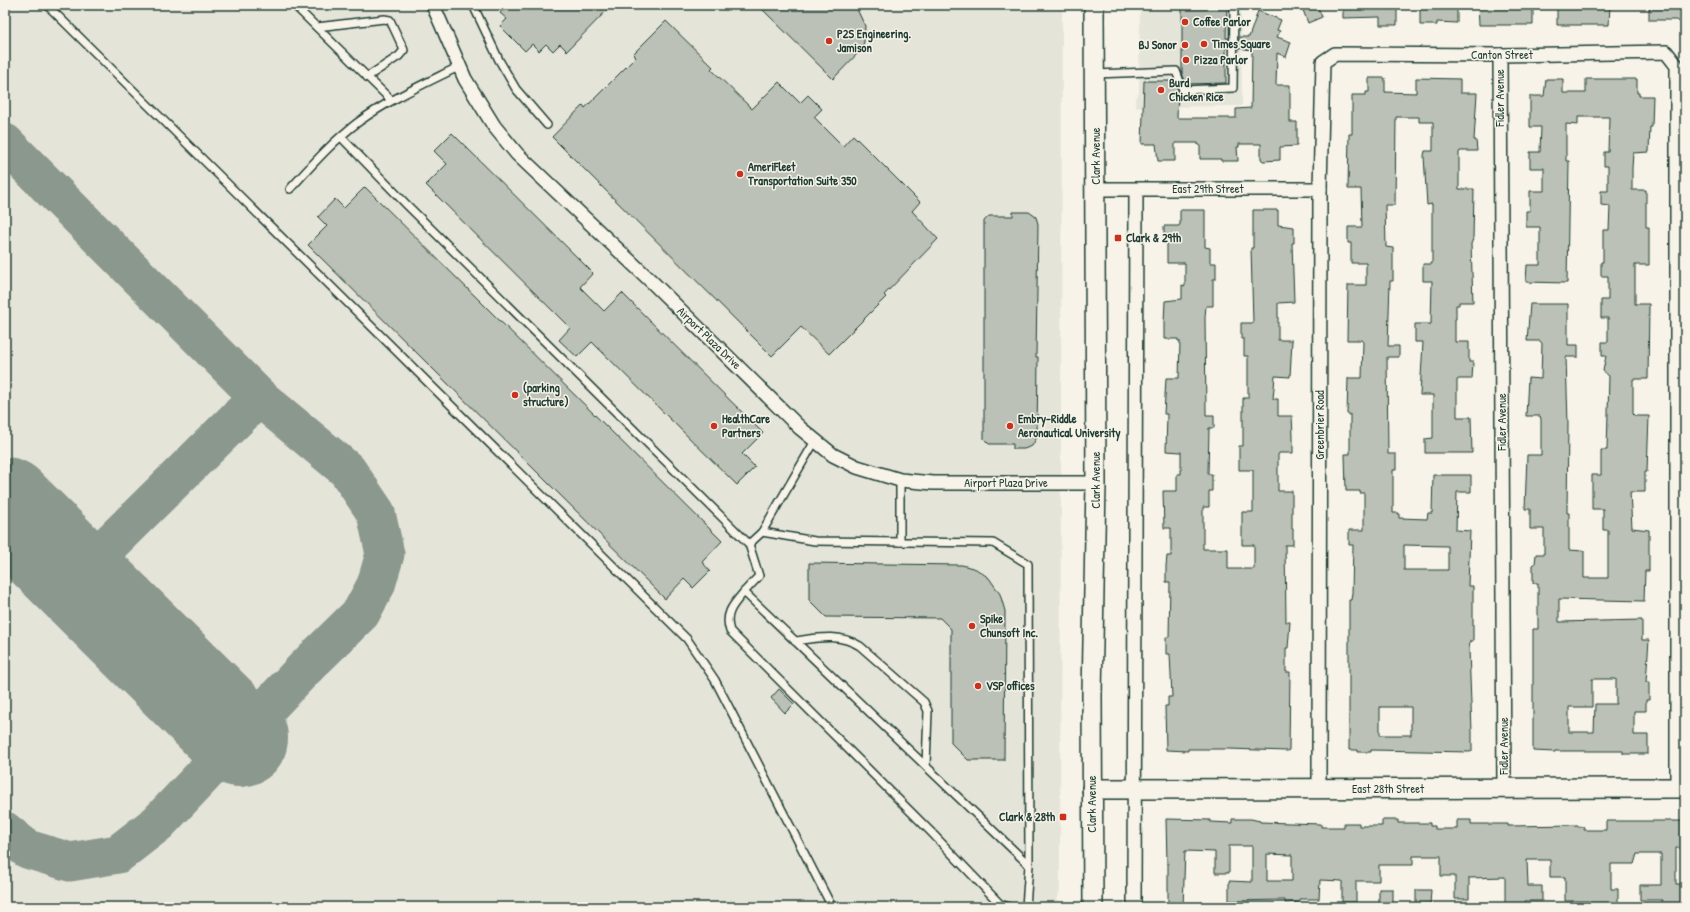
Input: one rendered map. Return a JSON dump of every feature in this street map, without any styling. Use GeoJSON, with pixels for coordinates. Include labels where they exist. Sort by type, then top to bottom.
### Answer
{"type":"FeatureCollection","features":[{"type":"Feature","properties":{"kind":"main road","name":"Clark Avenue"},"geometry":{"type":"LineString","coordinates":[[1093,907],[1092,788],[1096,483],[1096,189],[1094,5]]}},
{"type":"Feature","properties":{"kind":"main road","name":"East 28th Street"},"geometry":{"type":"LineString","coordinates":[[1092,788],[1681,788]]}},
{"type":"Feature","properties":{"kind":"street","name":"Airport Plaza Drive"},"geometry":{"type":"LineString","coordinates":[[433,5],[458,67],[494,126],[517,154],[651,281],[814,441],[833,455],[857,467],[900,480],[932,483],[1096,483]]}},
{"type":"Feature","properties":{"kind":"street","name":"Canton Street"},"geometry":{"type":"LineString","coordinates":[[1323,62],[1335,54],[1500,55],[1666,52],[1677,66],[1682,271]]}},
{"type":"Feature","properties":{"kind":"street","name":"Fidler Avenue"},"geometry":{"type":"LineString","coordinates":[[1500,55],[1504,789]]}},
{"type":"Feature","properties":{"kind":"street","name":"Greenbrier Road"},"geometry":{"type":"LineString","coordinates":[[1319,788],[1320,189],[1323,62]]}},
{"type":"Feature","properties":{"kind":"street","name":"East 29th Street"},"geometry":{"type":"LineString","coordinates":[[1096,189],[1320,189]]}},
{"type":"Feature","properties":{"kind":"street"},"geometry":{"type":"LineString","coordinates":[[1134,907],[1136,190]]}},
{"type":"Feature","properties":{"kind":"street"},"geometry":{"type":"LineString","coordinates":[[1681,788],[1682,271]]}},
{"type":"Feature","properties":{"kind":"lane"},"geometry":{"type":"LineString","coordinates":[[47,5],[687,639],[716,680],[832,907]]}},
{"type":"Feature","properties":{"kind":"lane"},"geometry":{"type":"LineString","coordinates":[[294,5],[391,100]]}},
{"type":"Feature","properties":{"kind":"lane"},"geometry":{"type":"LineString","coordinates":[[473,5],[499,60],[516,89],[547,125]]}},
{"type":"Feature","properties":{"kind":"lane"},"geometry":{"type":"LineString","coordinates":[[1095,74],[1176,71],[1183,90],[1233,88],[1234,5]]}},
{"type":"Feature","properties":{"kind":"lane"},"geometry":{"type":"LineString","coordinates":[[317,27],[384,19],[390,20],[404,50],[400,56],[367,77]]}},
{"type":"Feature","properties":{"kind":"lane"},"geometry":{"type":"LineString","coordinates":[[290,189],[341,137],[357,123],[391,100],[458,67]]}},
{"type":"Feature","properties":{"kind":"lane"},"geometry":{"type":"LineString","coordinates":[[341,137],[411,210],[749,544],[760,576],[744,592],[729,613],[727,622],[730,631],[920,821],[1000,904],[1009,907]]}},
{"type":"Feature","properties":{"kind":"lane"},"geometry":{"type":"LineString","coordinates":[[749,544],[762,532],[814,441]]}},
{"type":"Feature","properties":{"kind":"lane"},"geometry":{"type":"LineString","coordinates":[[900,480],[900,542]]}},
{"type":"Feature","properties":{"kind":"lane"},"geometry":{"type":"LineString","coordinates":[[762,532],[815,541],[993,543],[1028,564],[1029,865],[1026,907]]}},
{"type":"Feature","properties":{"kind":"lane"},"geometry":{"type":"LineString","coordinates":[[744,592],[1029,865]]}},
{"type":"Feature","properties":{"kind":"lane"},"geometry":{"type":"LineString","coordinates":[[795,641],[823,637],[847,639],[860,646],[924,702],[928,711],[926,766]]}},
{"type":"Feature","properties":{"kind":"shaded area"},"geometry":{"type":"Polygon","coordinates":[[[5,5],[1062,5],[1060,890],[1055,907],[5,907],[5,5]]]}},
{"type":"Feature","properties":{"kind":"shaded area"},"geometry":{"type":"Polygon","coordinates":[[[1140,5],[1241,5],[1242,106],[1136,107],[1135,98],[1139,93],[1140,5]]]}},
{"type":"Feature","properties":{"kind":"building"},"geometry":{"type":"Polygon","coordinates":[[[507,5],[612,5],[567,51],[560,44],[553,51],[546,44],[539,51],[532,44],[525,51],[500,26],[507,19],[500,13],[507,5]]]}},
{"type":"Feature","properties":{"kind":"building","name":"P2S Engineering. Jamison"},"geometry":{"type":"Polygon","coordinates":[[[758,5],[855,5],[865,26],[864,42],[861,50],[833,79],[758,5]]]}},
{"type":"Feature","properties":{"kind":"building","name":"Times Square"},"geometry":{"type":"Polygon","coordinates":[[[1182,5],[1227,5],[1226,38],[1229,38],[1229,46],[1226,45],[1226,83],[1186,84],[1182,73],[1182,5]]]}},
{"type":"Feature","properties":{"kind":"building"},"geometry":{"type":"Polygon","coordinates":[[[1301,5],[1317,5],[1322,17],[1308,23],[1301,5]]]}},
{"type":"Feature","properties":{"kind":"building"},"geometry":{"type":"Polygon","coordinates":[[[1343,5],[1397,5],[1397,25],[1380,25],[1380,17],[1343,18],[1343,5]]]}},
{"type":"Feature","properties":{"kind":"building"},"geometry":{"type":"Polygon","coordinates":[[[1420,5],[1457,5],[1457,23],[1437,22],[1437,25],[1420,25],[1420,5]]]}},
{"type":"Feature","properties":{"kind":"building"},"geometry":{"type":"Polygon","coordinates":[[[1478,5],[1533,5],[1533,25],[1479,25],[1478,5]]]}},
{"type":"Feature","properties":{"kind":"building"},"geometry":{"type":"Polygon","coordinates":[[[1557,5],[1610,5],[1609,25],[1557,25],[1557,5]]]}},
{"type":"Feature","properties":{"kind":"building"},"geometry":{"type":"Polygon","coordinates":[[[1649,5],[1685,5],[1685,24],[1676,20],[1649,20],[1649,5]]]}},
{"type":"Feature","properties":{"kind":"building"},"geometry":{"type":"Polygon","coordinates":[[[1258,11],[1281,20],[1277,30],[1280,31],[1277,37],[1291,42],[1286,57],[1277,53],[1276,85],[1290,85],[1290,122],[1297,122],[1297,146],[1280,147],[1280,160],[1263,161],[1261,159],[1261,144],[1239,144],[1239,147],[1237,147],[1238,161],[1221,161],[1221,159],[1200,159],[1200,145],[1198,145],[1198,143],[1175,143],[1175,161],[1158,161],[1156,144],[1142,144],[1144,81],[1174,81],[1178,90],[1177,118],[1236,118],[1236,109],[1251,108],[1252,50],[1238,48],[1239,37],[1249,37],[1258,11]]]}},
{"type":"Feature","properties":{"kind":"building","name":"AmeriFleet Transportation Suite 350"},"geometry":{"type":"Polygon","coordinates":[[[666,21],[713,67],[711,69],[752,109],[779,82],[800,103],[808,95],[822,109],[814,117],[843,146],[853,135],[920,202],[912,211],[938,239],[884,295],[886,297],[829,354],[801,327],[772,356],[552,137],[583,105],[585,108],[636,57],[633,54],[666,21]]]}},
{"type":"Feature","properties":{"kind":"building"},"geometry":{"type":"Polygon","coordinates":[[[1369,78],[1385,78],[1385,92],[1416,93],[1416,78],[1460,79],[1460,93],[1477,93],[1474,140],[1476,140],[1477,151],[1460,151],[1459,153],[1459,189],[1474,189],[1473,239],[1471,244],[1473,302],[1459,302],[1459,305],[1456,305],[1455,319],[1455,342],[1469,342],[1469,362],[1473,362],[1472,379],[1457,380],[1457,417],[1471,417],[1472,453],[1425,453],[1425,439],[1433,438],[1433,395],[1420,395],[1423,342],[1415,342],[1415,324],[1431,324],[1432,281],[1423,281],[1423,264],[1432,264],[1432,204],[1427,205],[1424,156],[1425,151],[1433,151],[1433,122],[1419,122],[1419,117],[1396,117],[1395,205],[1385,205],[1386,247],[1393,248],[1393,281],[1390,281],[1388,346],[1399,346],[1399,357],[1387,357],[1388,454],[1396,454],[1396,470],[1393,470],[1393,513],[1399,513],[1399,518],[1427,519],[1428,513],[1432,513],[1433,475],[1471,475],[1471,492],[1457,492],[1456,530],[1470,531],[1468,586],[1473,586],[1473,641],[1470,641],[1469,649],[1472,732],[1472,751],[1470,752],[1371,750],[1371,752],[1358,752],[1358,750],[1349,750],[1349,600],[1351,600],[1352,593],[1353,545],[1349,545],[1349,530],[1364,530],[1364,493],[1360,493],[1360,491],[1346,491],[1345,454],[1350,454],[1350,414],[1347,414],[1348,378],[1362,378],[1363,342],[1361,340],[1347,340],[1348,285],[1366,285],[1366,263],[1351,263],[1351,243],[1348,243],[1348,227],[1362,227],[1361,189],[1348,189],[1349,134],[1352,134],[1352,95],[1366,95],[1366,92],[1369,92],[1369,78]],[[1404,545],[1404,570],[1448,570],[1448,546],[1404,545]],[[1380,707],[1380,735],[1411,735],[1411,707],[1380,707]]]}},
{"type":"Feature","properties":{"kind":"building"},"geometry":{"type":"Polygon","coordinates":[[[1546,79],[1563,79],[1563,93],[1586,93],[1586,79],[1637,79],[1637,93],[1639,93],[1639,96],[1653,96],[1652,127],[1650,127],[1649,152],[1633,153],[1632,168],[1632,190],[1646,190],[1646,227],[1649,227],[1649,265],[1635,265],[1635,304],[1649,304],[1648,379],[1633,379],[1633,414],[1635,416],[1649,416],[1647,472],[1645,472],[1645,492],[1630,492],[1632,528],[1649,530],[1649,571],[1645,571],[1644,601],[1559,599],[1559,622],[1642,620],[1642,640],[1649,640],[1646,682],[1649,682],[1649,700],[1646,700],[1646,711],[1634,711],[1634,735],[1648,735],[1648,754],[1623,754],[1623,751],[1533,751],[1533,629],[1538,629],[1538,583],[1533,583],[1533,564],[1535,564],[1536,554],[1544,554],[1544,529],[1530,529],[1530,509],[1525,509],[1527,455],[1541,455],[1540,416],[1526,416],[1528,378],[1541,379],[1542,343],[1540,341],[1527,341],[1530,304],[1568,304],[1568,345],[1578,345],[1578,357],[1566,357],[1568,424],[1567,513],[1569,513],[1569,550],[1584,551],[1584,578],[1608,578],[1608,530],[1603,530],[1603,509],[1592,509],[1592,475],[1601,475],[1601,450],[1607,450],[1609,376],[1603,371],[1606,356],[1602,356],[1602,342],[1608,342],[1608,318],[1601,318],[1601,300],[1608,300],[1608,276],[1601,276],[1601,262],[1603,262],[1603,230],[1609,230],[1610,206],[1601,205],[1601,191],[1608,191],[1608,166],[1604,166],[1604,152],[1608,152],[1609,117],[1578,117],[1578,125],[1566,124],[1566,161],[1569,161],[1567,283],[1526,282],[1527,265],[1540,265],[1540,227],[1526,227],[1526,211],[1530,211],[1530,191],[1544,191],[1544,168],[1530,168],[1530,152],[1540,152],[1541,127],[1530,127],[1530,96],[1544,96],[1546,79]],[[1592,679],[1592,707],[1569,707],[1569,732],[1594,732],[1595,704],[1616,704],[1616,679],[1592,679]]]}},
{"type":"Feature","properties":{"kind":"building"},"geometry":{"type":"Polygon","coordinates":[[[452,133],[593,273],[580,287],[604,311],[622,293],[763,433],[742,454],[755,467],[737,485],[592,342],[577,357],[559,340],[570,328],[426,185],[447,164],[434,151],[452,133]]]}},
{"type":"Feature","properties":{"kind":"building","name":"(parking structure)"},"geometry":{"type":"Polygon","coordinates":[[[365,187],[722,541],[702,562],[710,571],[693,588],[684,579],[665,599],[308,245],[327,226],[318,217],[335,199],[344,208],[365,187]]]}},
{"type":"Feature","properties":{"kind":"building"},"geometry":{"type":"Polygon","coordinates":[[[1180,210],[1205,210],[1205,247],[1210,248],[1210,263],[1216,263],[1216,279],[1213,279],[1213,306],[1206,306],[1205,317],[1206,415],[1214,415],[1214,428],[1209,428],[1208,474],[1212,474],[1212,491],[1209,491],[1209,507],[1203,507],[1203,549],[1228,549],[1228,569],[1254,569],[1254,545],[1242,545],[1242,512],[1253,512],[1253,470],[1239,470],[1239,446],[1243,446],[1243,398],[1248,398],[1248,356],[1244,356],[1244,339],[1241,339],[1241,323],[1253,323],[1251,248],[1253,248],[1253,210],[1278,210],[1278,225],[1294,227],[1294,243],[1292,243],[1294,302],[1278,303],[1278,340],[1292,340],[1290,377],[1275,376],[1273,399],[1278,399],[1278,416],[1292,416],[1293,436],[1293,453],[1279,453],[1278,455],[1278,491],[1292,491],[1293,545],[1285,545],[1286,622],[1290,622],[1288,648],[1286,648],[1286,672],[1290,672],[1289,750],[1287,751],[1229,749],[1188,749],[1188,751],[1166,750],[1165,706],[1168,706],[1168,697],[1172,697],[1170,654],[1166,654],[1166,637],[1169,637],[1170,582],[1166,582],[1166,566],[1167,556],[1171,556],[1171,528],[1164,528],[1163,491],[1177,491],[1177,474],[1181,474],[1181,452],[1166,451],[1167,414],[1164,414],[1166,378],[1179,378],[1180,341],[1178,341],[1178,339],[1164,339],[1164,322],[1165,301],[1182,299],[1182,285],[1185,286],[1185,263],[1167,263],[1167,243],[1164,243],[1164,226],[1180,225],[1180,210]]]}},
{"type":"Feature","properties":{"kind":"building"},"geometry":{"type":"Polygon","coordinates":[[[1013,212],[1029,212],[1036,217],[1038,224],[1036,357],[1038,357],[1037,437],[1032,446],[1024,449],[1013,449],[1013,444],[989,444],[984,439],[984,221],[989,216],[1013,216],[1013,212]]]}},
{"type":"Feature","properties":{"kind":"building","name":"VSP offices"},"geometry":{"type":"Polygon","coordinates":[[[809,563],[962,565],[976,569],[989,578],[1000,594],[1005,611],[1004,760],[968,760],[951,743],[951,629],[940,618],[826,617],[809,600],[809,563]]]}},
{"type":"Feature","properties":{"kind":"building"},"geometry":{"type":"Polygon","coordinates":[[[779,689],[794,704],[785,713],[771,698],[779,689]]]}},
{"type":"Feature","properties":{"kind":"building"},"geometry":{"type":"Polygon","coordinates":[[[1166,819],[1210,820],[1210,822],[1232,823],[1232,819],[1251,819],[1260,822],[1321,824],[1321,827],[1344,827],[1344,823],[1359,823],[1359,826],[1382,826],[1382,820],[1398,820],[1398,823],[1430,823],[1430,826],[1435,826],[1435,829],[1457,829],[1457,820],[1471,820],[1471,824],[1508,824],[1508,826],[1578,825],[1578,827],[1584,827],[1584,830],[1606,830],[1606,821],[1685,821],[1685,848],[1676,848],[1676,884],[1683,884],[1685,905],[1662,907],[1662,900],[1640,900],[1640,885],[1661,885],[1661,854],[1637,854],[1634,864],[1611,864],[1611,889],[1618,889],[1618,903],[1601,903],[1601,907],[1589,907],[1589,901],[1565,901],[1565,877],[1550,877],[1550,860],[1527,860],[1528,886],[1542,886],[1542,901],[1525,901],[1525,907],[1505,907],[1505,877],[1469,878],[1469,899],[1455,899],[1455,876],[1441,876],[1441,856],[1413,856],[1413,865],[1379,865],[1379,881],[1356,881],[1356,902],[1342,902],[1342,881],[1320,880],[1319,899],[1300,899],[1300,902],[1285,903],[1285,900],[1229,901],[1229,881],[1252,882],[1252,846],[1229,846],[1229,873],[1215,873],[1215,852],[1185,851],[1183,907],[1168,907],[1166,819]],[[1267,854],[1267,881],[1292,881],[1292,855],[1267,854]]]}},
{"type":"Feature","properties":{"kind":"building"},"geometry":{"type":"Polygon","coordinates":[[[1379,889],[1393,889],[1393,904],[1379,904],[1379,889]]]}},
{"type":"Feature","properties":{"kind":"building"},"geometry":{"type":"Polygon","coordinates":[[[1416,890],[1431,890],[1430,905],[1416,905],[1416,890]]]}},
{"type":"Feature","properties":{"kind":"taxiway"},"geometry":{"type":"LineString","coordinates":[[5,143],[259,397],[347,470],[376,513],[385,554],[376,585],[361,613],[304,669],[158,823],[118,854],[70,862],[27,849],[5,831]]}},
{"type":"Feature","properties":{"kind":"taxiway"},"geometry":{"type":"LineString","coordinates":[[76,577],[259,397]]}},
{"type":"Feature","properties":{"kind":"runway"},"geometry":{"type":"LineString","coordinates":[[5,506],[239,738]]}},
{"type":"Feature","properties":{"kind":"place","name":"Coffee Parlor"},"geometry":{"type":"Point","coordinates":[1185,22]}},
{"type":"Feature","properties":{"kind":"place","name":"P2S Engineering. Jamison"},"geometry":{"type":"Point","coordinates":[829,41]}},
{"type":"Feature","properties":{"kind":"place","name":"Times Square"},"geometry":{"type":"Point","coordinates":[1204,44]}},
{"type":"Feature","properties":{"kind":"place","name":"BJ Sonor"},"geometry":{"type":"Point","coordinates":[1185,45]}},
{"type":"Feature","properties":{"kind":"place","name":"Pizza Parlor"},"geometry":{"type":"Point","coordinates":[1186,60]}},
{"type":"Feature","properties":{"kind":"place","name":"Burd Chicken Rice"},"geometry":{"type":"Point","coordinates":[1161,90]}},
{"type":"Feature","properties":{"kind":"place","name":"AmeriFleet Transportation Suite 350"},"geometry":{"type":"Point","coordinates":[740,174]}},
{"type":"Feature","properties":{"kind":"place","name":"Clark & 29th"},"geometry":{"type":"Point","coordinates":[1118,238]}},
{"type":"Feature","properties":{"kind":"place","name":"(parking structure)"},"geometry":{"type":"Point","coordinates":[515,395]}},
{"type":"Feature","properties":{"kind":"place","name":"HealthCare Partners"},"geometry":{"type":"Point","coordinates":[714,426]}},
{"type":"Feature","properties":{"kind":"place","name":"Embry-Riddle Aeronautical University"},"geometry":{"type":"Point","coordinates":[1010,426]}},
{"type":"Feature","properties":{"kind":"place","name":"Spike Chunsoft Inc."},"geometry":{"type":"Point","coordinates":[972,626]}},
{"type":"Feature","properties":{"kind":"place","name":"VSP offices"},"geometry":{"type":"Point","coordinates":[978,686]}},
{"type":"Feature","properties":{"kind":"place","name":"Clark & 28th"},"geometry":{"type":"Point","coordinates":[1063,817]}}]}
